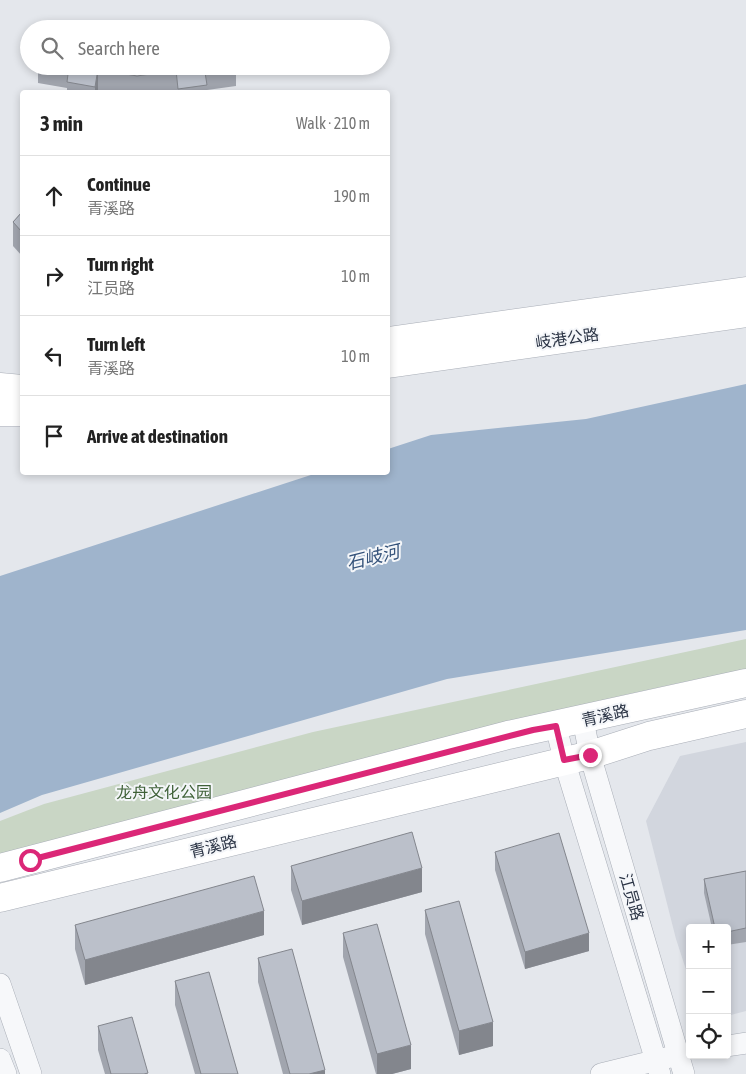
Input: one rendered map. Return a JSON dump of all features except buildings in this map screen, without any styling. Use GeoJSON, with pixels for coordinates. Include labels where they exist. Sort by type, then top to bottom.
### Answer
{"type":"FeatureCollection","features":[{"type":"Feature","properties":{"kind":"main road","name":"岐港公路"},"geometry":{"type":"LineString","coordinates":[[390,341],[746,291]]}},
{"type":"Feature","properties":{"kind":"main road","name":"岐港公路"},"geometry":{"type":"LineString","coordinates":[[390,364],[746,313]]}},
{"type":"Feature","properties":{"kind":"main road"},"geometry":{"type":"LineString","coordinates":[[0,387],[20,389]]}},
{"type":"Feature","properties":{"kind":"main road"},"geometry":{"type":"LineString","coordinates":[[0,412],[20,412]]}},
{"type":"Feature","properties":{"kind":"main road","name":"青溪路"},"geometry":{"type":"LineString","coordinates":[[0,868],[508,735],[746,683]]}},
{"type":"Feature","properties":{"kind":"main road","name":"青溪路"},"geometry":{"type":"LineString","coordinates":[[0,898],[577,757],[649,736],[746,714]]}},
{"type":"Feature","properties":{"kind":"street","name":"江员路"},"geometry":{"type":"LineString","coordinates":[[583,720],[577,757],[658,1067]]}},
{"type":"Feature","properties":{"kind":"street","name":"江员路"},"geometry":{"type":"LineString","coordinates":[[556,726],[577,757],[684,1061]]}},
{"type":"Feature","properties":{"kind":"street"},"geometry":{"type":"LineString","coordinates":[[0,984],[31,1074]]}},
{"type":"Feature","properties":{"kind":"street"},"geometry":{"type":"LineString","coordinates":[[731,1045],[746,1042]]}},
{"type":"Feature","properties":{"kind":"street"},"geometry":{"type":"LineString","coordinates":[[0,1059],[6,1074]]}},
{"type":"Feature","properties":{"kind":"street"},"geometry":{"type":"LineString","coordinates":[[601,1074],[658,1067],[684,1061]]}},
{"type":"Feature","properties":{"kind":"shaded area"},"geometry":{"type":"Polygon","coordinates":[[[746,742],[746,1011],[731,1015],[731,924],[686,924],[686,970],[676,939],[646,821],[680,756],[746,742]]]}},
{"type":"Feature","properties":{"kind":"green space","name":"龙舟文化公园"},"geometry":{"type":"Polygon","coordinates":[[[746,639],[746,669],[568,708],[391,751],[40,845],[0,859],[0,821],[44,804],[313,732],[746,639]]]}},
{"type":"Feature","properties":{"kind":"water","name":"石岐河"},"geometry":{"type":"Polygon","coordinates":[[[746,384],[746,630],[447,679],[42,795],[0,813],[0,576],[311,475],[390,475],[390,448],[431,435],[586,419],[746,384]]]}},
{"type":"Feature","properties":{"kind":"route"},"geometry":{"type":"LineString","coordinates":[[30,860],[533,730],[556,726],[564,760],[590,755]]}}]}
